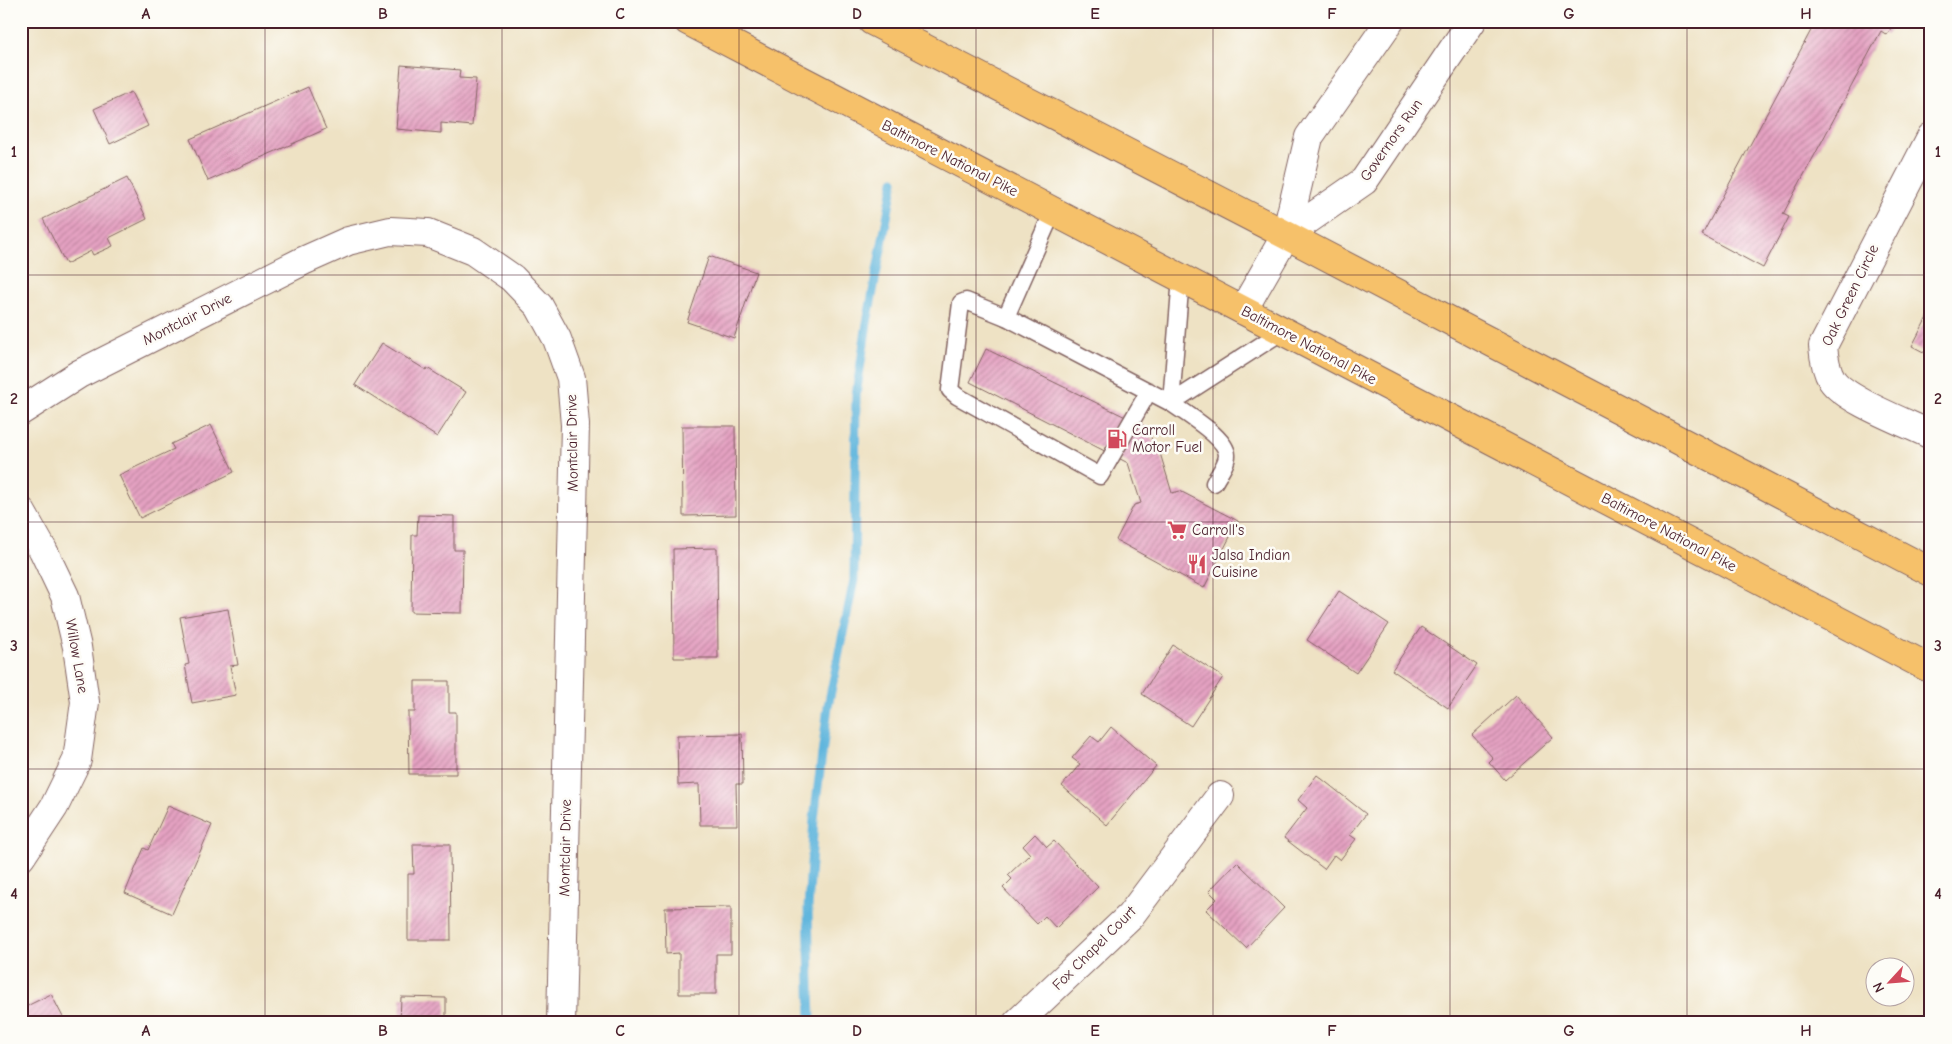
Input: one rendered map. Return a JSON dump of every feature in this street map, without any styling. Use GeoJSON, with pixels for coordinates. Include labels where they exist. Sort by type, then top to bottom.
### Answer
{"type":"FeatureCollection","features":[{"type":"Feature","properties":{"kind":"main road","name":"Baltimore National Pike"},"geometry":{"type":"LineString","coordinates":[[688,21],[1931,668]]}},
{"type":"Feature","properties":{"kind":"main road"},"geometry":{"type":"LineString","coordinates":[[872,21],[1931,572]]}},
{"type":"Feature","properties":{"kind":"street","name":"Governors Run"},"geometry":{"type":"LineString","coordinates":[[1243,310],[1286,235],[1309,137],[1390,21]]}},
{"type":"Feature","properties":{"kind":"street","name":"Governors Run"},"geometry":{"type":"LineString","coordinates":[[1286,235],[1364,181],[1472,21]]}},
{"type":"Feature","properties":{"kind":"street","name":"Oak Green Circle"},"geometry":{"type":"LineString","coordinates":[[1931,137],[1823,346],[1825,362],[1832,380],[1847,395],[1931,435]]}},
{"type":"Feature","properties":{"kind":"street","name":"Montclair Drive"},"geometry":{"type":"LineString","coordinates":[[21,411],[80,374],[303,261],[348,241],[390,230],[428,233],[473,251],[512,278],[539,306],[557,339],[570,378],[575,425],[561,1023]]}},
{"type":"Feature","properties":{"kind":"street","name":"Willow Lane"},"geometry":{"type":"LineString","coordinates":[[21,511],[43,550],[65,596],[77,647],[85,702],[77,760],[54,807],[21,856]]}},
{"type":"Feature","properties":{"kind":"street","name":"Fox Chapel Court"},"geometry":{"type":"LineString","coordinates":[[1017,1023],[1130,916],[1220,796]]}},
{"type":"Feature","properties":{"kind":"lane"},"geometry":{"type":"LineString","coordinates":[[1006,317],[1053,211]]}},
{"type":"Feature","properties":{"kind":"lane"},"geometry":{"type":"LineString","coordinates":[[1171,403],[1181,278]]}},
{"type":"Feature","properties":{"kind":"lane"},"geometry":{"type":"LineString","coordinates":[[1149,391],[1100,476],[957,396],[950,390],[962,303],[966,301],[1006,317],[1149,391],[1171,403],[1218,439],[1226,448],[1227,456],[1214,483]]}},
{"type":"Feature","properties":{"kind":"lane"},"geometry":{"type":"LineString","coordinates":[[1171,403],[1283,331]]}},
{"type":"Feature","properties":{"kind":"building"},"geometry":{"type":"Polygon","coordinates":[[[1816,21],[1895,21],[1887,35],[1881,31],[1783,214],[1789,217],[1763,268],[1702,235],[1816,21]]]}},
{"type":"Feature","properties":{"kind":"building"},"geometry":{"type":"Polygon","coordinates":[[[401,65],[460,70],[459,78],[476,79],[472,126],[441,123],[441,133],[396,129],[401,65]]]}},
{"type":"Feature","properties":{"kind":"building"},"geometry":{"type":"Polygon","coordinates":[[[308,87],[326,129],[208,181],[190,139],[308,87]]]}},
{"type":"Feature","properties":{"kind":"building"},"geometry":{"type":"Polygon","coordinates":[[[131,92],[148,126],[110,144],[94,109],[131,92]]]}},
{"type":"Feature","properties":{"kind":"building"},"geometry":{"type":"Polygon","coordinates":[[[127,178],[147,219],[109,238],[113,246],[93,255],[91,251],[66,264],[43,219],[127,178]]]}},
{"type":"Feature","properties":{"kind":"building"},"geometry":{"type":"Polygon","coordinates":[[[709,256],[756,272],[734,338],[687,322],[709,256]]]}},
{"type":"Feature","properties":{"kind":"building"},"geometry":{"type":"Polygon","coordinates":[[[1931,310],[1931,356],[1912,346],[1931,310]]]}},
{"type":"Feature","properties":{"kind":"building"},"geometry":{"type":"Polygon","coordinates":[[[382,343],[466,392],[437,437],[355,385],[382,343]]]}},
{"type":"Feature","properties":{"kind":"building","name":"Carroll Motor Fuel"},"geometry":{"type":"Polygon","coordinates":[[[986,349],[1144,426],[1160,453],[1172,493],[1180,491],[1238,521],[1204,588],[1116,540],[1134,505],[1141,503],[1128,463],[970,382],[986,349]]]}},
{"type":"Feature","properties":{"kind":"building"},"geometry":{"type":"Polygon","coordinates":[[[211,425],[234,472],[140,518],[119,475],[174,449],[171,444],[211,425]]]}},
{"type":"Feature","properties":{"kind":"building"},"geometry":{"type":"Polygon","coordinates":[[[682,426],[735,426],[736,515],[683,516],[682,426]]]}},
{"type":"Feature","properties":{"kind":"building"},"geometry":{"type":"Polygon","coordinates":[[[418,515],[454,516],[454,550],[463,550],[462,613],[411,612],[412,535],[417,535],[418,515]]]}},
{"type":"Feature","properties":{"kind":"building"},"geometry":{"type":"Polygon","coordinates":[[[717,548],[718,658],[674,658],[673,549],[717,548]]]}},
{"type":"Feature","properties":{"kind":"building"},"geometry":{"type":"Polygon","coordinates":[[[1339,591],[1389,624],[1356,673],[1307,640],[1339,591]]]}},
{"type":"Feature","properties":{"kind":"building"},"geometry":{"type":"Polygon","coordinates":[[[228,609],[238,665],[230,666],[236,695],[192,703],[185,665],[189,664],[180,617],[228,609]]]}},
{"type":"Feature","properties":{"kind":"building"},"geometry":{"type":"Polygon","coordinates":[[[1421,627],[1477,665],[1448,708],[1392,670],[1421,627]]]}},
{"type":"Feature","properties":{"kind":"building"},"geometry":{"type":"Polygon","coordinates":[[[1173,645],[1223,677],[1191,726],[1142,694],[1173,645]]]}},
{"type":"Feature","properties":{"kind":"building"},"geometry":{"type":"Polygon","coordinates":[[[415,681],[449,681],[449,712],[456,712],[456,774],[409,774],[408,712],[415,712],[415,681]]]}},
{"type":"Feature","properties":{"kind":"building"},"geometry":{"type":"Polygon","coordinates":[[[1516,695],[1553,737],[1505,780],[1489,762],[1493,758],[1472,735],[1516,695]]]}},
{"type":"Feature","properties":{"kind":"building"},"geometry":{"type":"Polygon","coordinates":[[[1111,727],[1156,766],[1107,825],[1062,786],[1080,764],[1072,758],[1091,736],[1099,742],[1111,727]]]}},
{"type":"Feature","properties":{"kind":"building"},"geometry":{"type":"Polygon","coordinates":[[[742,734],[743,784],[736,784],[737,825],[700,825],[699,784],[678,785],[677,735],[742,734]]]}},
{"type":"Feature","properties":{"kind":"building"},"geometry":{"type":"Polygon","coordinates":[[[1317,775],[1366,814],[1350,835],[1356,839],[1340,860],[1334,855],[1324,869],[1284,838],[1307,808],[1298,800],[1317,775]]]}},
{"type":"Feature","properties":{"kind":"building"},"geometry":{"type":"Polygon","coordinates":[[[168,806],[212,825],[172,914],[125,893],[144,848],[148,850],[168,806]]]}},
{"type":"Feature","properties":{"kind":"building"},"geometry":{"type":"Polygon","coordinates":[[[1035,834],[1047,847],[1054,841],[1098,887],[1056,928],[1045,916],[1037,924],[1003,888],[1012,879],[1008,875],[1030,854],[1023,846],[1035,834]]]}},
{"type":"Feature","properties":{"kind":"building"},"geometry":{"type":"Polygon","coordinates":[[[413,844],[450,844],[451,940],[408,940],[408,874],[414,874],[413,844]]]}},
{"type":"Feature","properties":{"kind":"building"},"geometry":{"type":"Polygon","coordinates":[[[1237,862],[1284,908],[1246,948],[1206,910],[1217,899],[1209,891],[1237,862]]]}},
{"type":"Feature","properties":{"kind":"building"},"geometry":{"type":"Polygon","coordinates":[[[731,907],[731,954],[716,954],[716,994],[679,994],[679,953],[666,954],[665,908],[731,907]]]}},
{"type":"Feature","properties":{"kind":"building"},"geometry":{"type":"Polygon","coordinates":[[[51,994],[66,1023],[22,1023],[21,1009],[51,994]]]}},
{"type":"Feature","properties":{"kind":"building"},"geometry":{"type":"Polygon","coordinates":[[[401,997],[446,998],[446,1023],[400,1023],[401,997]]]}},
{"type":"Feature","properties":{"kind":"waterway"},"geometry":{"type":"LineString","coordinates":[[811,1023],[808,908],[814,819],[828,706],[854,580],[856,395],[867,323],[894,181]]}},
{"type":"Feature","properties":{"kind":"place","name":"Carroll Motor Fuel"},"geometry":{"type":"Point","coordinates":[1117,439]}},
{"type":"Feature","properties":{"kind":"place","name":"Carroll's"},"geometry":{"type":"Point","coordinates":[1177,530]}},
{"type":"Feature","properties":{"kind":"place","name":"Jalsa Indian Cuisine"},"geometry":{"type":"Point","coordinates":[1197,564]}}]}
